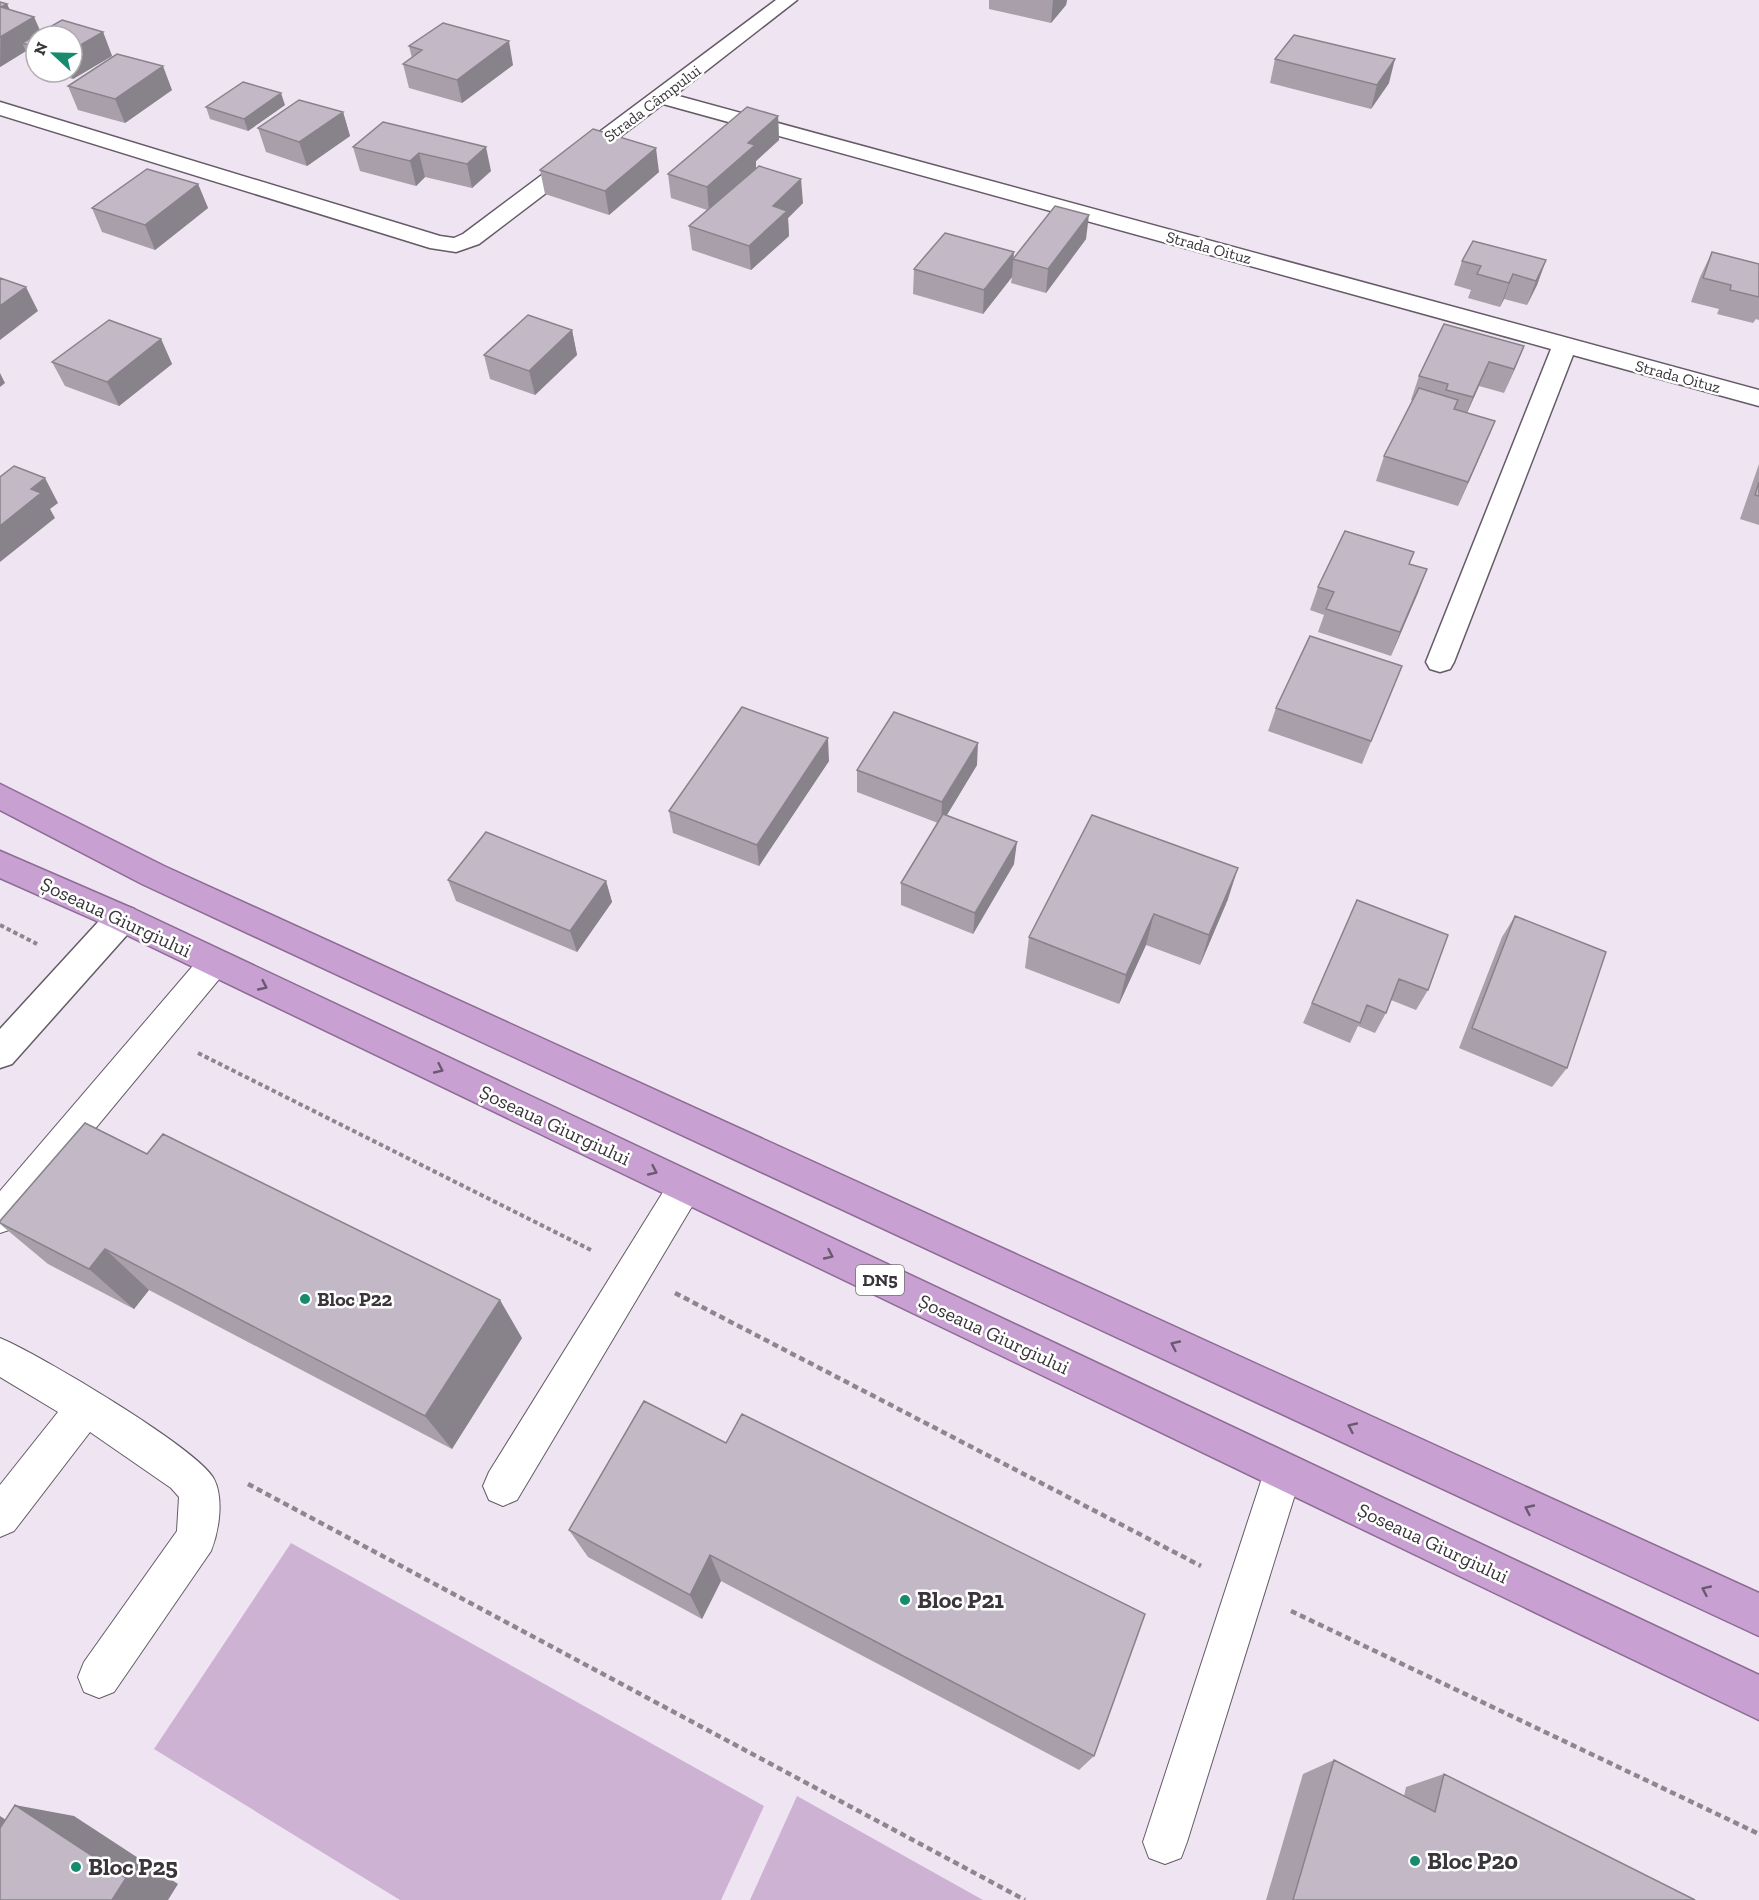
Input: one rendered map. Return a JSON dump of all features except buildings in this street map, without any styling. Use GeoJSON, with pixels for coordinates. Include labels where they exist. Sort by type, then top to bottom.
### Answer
{"type":"FeatureCollection","features":[{"type":"Feature","properties":{"kind":"highway"},"geometry":{"type":"LineString","coordinates":[[0,796],[164,880],[1759,1615]]}},
{"type":"Feature","properties":{"kind":"highway","name":"Șoseaua Giurgiului"},"geometry":{"type":"LineString","coordinates":[[0,864],[122,918],[1759,1698]]}},
{"type":"Feature","properties":{"kind":"street","name":"Strada Câmpului"},"geometry":{"type":"LineString","coordinates":[[0,108],[438,243],[456,245],[471,239],[788,0]]}},
{"type":"Feature","properties":{"kind":"street","name":"Strada Oituz"},"geometry":{"type":"LineString","coordinates":[[660,97],[1759,398]]}},
{"type":"Feature","properties":{"kind":"street"},"geometry":{"type":"LineString","coordinates":[[1440,662],[1565,345]]}},
{"type":"Feature","properties":{"kind":"street"},"geometry":{"type":"LineString","coordinates":[[0,1053],[122,918]]}},
{"type":"Feature","properties":{"kind":"lane"},"geometry":{"type":"LineString","coordinates":[[0,1217],[214,963]]}},
{"type":"Feature","properties":{"kind":"lane"},"geometry":{"type":"LineString","coordinates":[[503,1486],[685,1187]]}},
{"type":"Feature","properties":{"kind":"lane"},"geometry":{"type":"LineString","coordinates":[[0,1356],[86,1407],[185,1474],[199,1491],[197,1537],[99,1677]]}},
{"type":"Feature","properties":{"kind":"lane"},"geometry":{"type":"LineString","coordinates":[[0,1517],[86,1407]]}},
{"type":"Feature","properties":{"kind":"lane"},"geometry":{"type":"LineString","coordinates":[[1165,1842],[1283,1472]]}},
{"type":"Feature","properties":{"kind":"path"},"geometry":{"type":"LineString","coordinates":[[156,1033],[633,1271],[1246,1590],[1759,1834]]}},
{"type":"Feature","properties":{"kind":"path"},"geometry":{"type":"LineString","coordinates":[[185,1474],[242,1480],[1025,1900]]}},
{"type":"Feature","properties":{"kind":"shaded area"},"geometry":{"type":"Polygon","coordinates":[[[291,1543],[764,1806],[721,1900],[400,1900],[154,1749],[291,1543]]]}},
{"type":"Feature","properties":{"kind":"shaded area"},"geometry":{"type":"Polygon","coordinates":[[[797,1796],[983,1900],[750,1900],[797,1796]]]}},
{"type":"Feature","properties":{"kind":"place","name":"Bloc P22"},"geometry":{"type":"Point","coordinates":[305,1299]}},
{"type":"Feature","properties":{"kind":"place","name":"Bloc P21"},"geometry":{"type":"Point","coordinates":[905,1600]}},
{"type":"Feature","properties":{"kind":"place","name":"Bloc P20"},"geometry":{"type":"Point","coordinates":[1415,1861]}},
{"type":"Feature","properties":{"kind":"place","name":"Bloc P25"},"geometry":{"type":"Point","coordinates":[76,1867]}}]}
